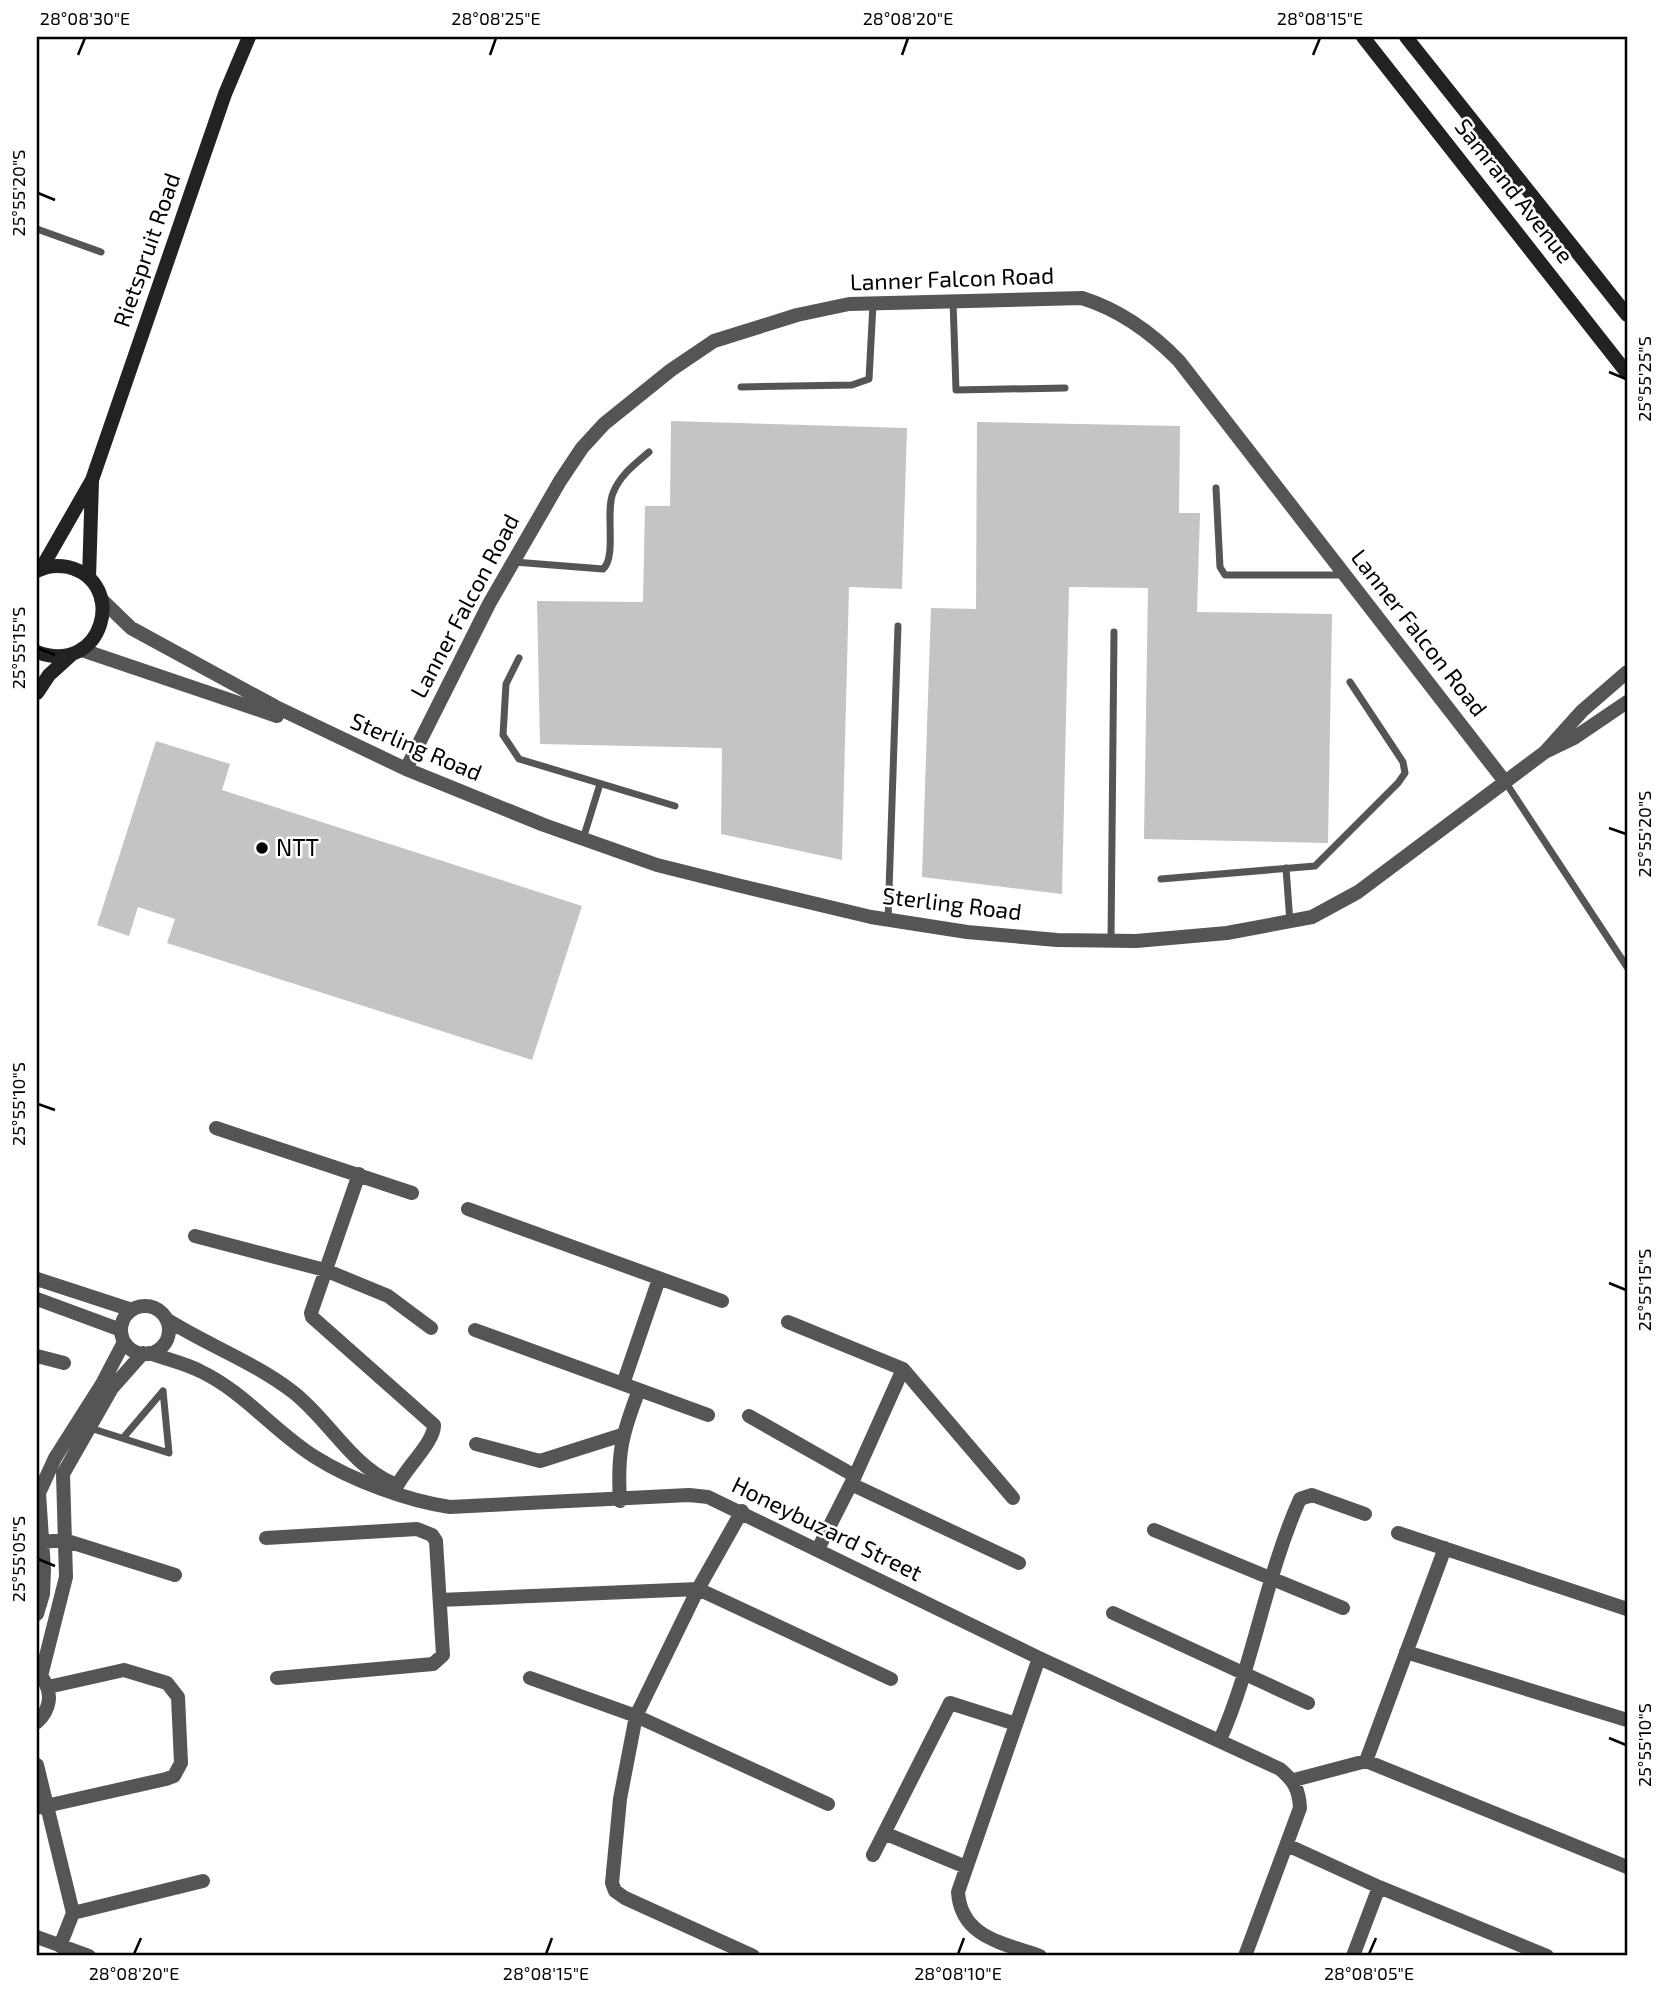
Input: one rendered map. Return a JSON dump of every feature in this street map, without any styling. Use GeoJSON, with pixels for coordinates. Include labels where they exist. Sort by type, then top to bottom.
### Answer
{"type":"FeatureCollection","features":[{"type":"Feature","properties":{"kind":"street","name":"Rietspruit Road"},"geometry":{"type":"LineString","coordinates":[[39,570],[92,480],[225,94],[249,37]]}},
{"type":"Feature","properties":{"kind":"street","name":"Samrand Avenue"},"geometry":{"type":"LineString","coordinates":[[1363,37],[1627,373]]}},
{"type":"Feature","properties":{"kind":"street","name":"Samrand Avenue"},"geometry":{"type":"LineString","coordinates":[[1406,37],[1627,316]]}},
{"type":"Feature","properties":{"kind":"street","name":"Lanner Falcon Road"},"geometry":{"type":"LineString","coordinates":[[406,769],[513,562],[582,448],[604,424],[671,370],[714,341],[797,315],[849,304],[1082,298],[1108,306],[1132,321],[1160,342],[1179,361],[1506,782]]}},
{"type":"Feature","properties":{"kind":"street","name":"Rietspruit Road"},"geometry":{"type":"LineString","coordinates":[[89,578],[92,480]]}},
{"type":"Feature","properties":{"kind":"street"},"geometry":{"type":"LineString","coordinates":[[37,693],[48,675],[76,653],[100,628],[101,599],[89,578],[71,568],[39,570]]}},
{"type":"Feature","properties":{"kind":"street","name":"Sterling Road"},"geometry":{"type":"LineString","coordinates":[[101,599],[131,628],[328,734],[406,769],[583,839],[657,864],[888,920],[967,932],[1111,941],[1168,940],[1290,923],[1312,917],[1358,892],[1545,752],[1582,711],[1627,672]]}},
{"type":"Feature","properties":{"kind":"street"},"geometry":{"type":"LineString","coordinates":[[37,652],[48,656],[76,653]]}},
{"type":"Feature","properties":{"kind":"street","name":"Sterling Road"},"geometry":{"type":"LineString","coordinates":[[76,653],[328,734]]}},
{"type":"Feature","properties":{"kind":"street","name":"Sterling Road"},"geometry":{"type":"LineString","coordinates":[[1545,752],[1574,738],[1627,702]]}},
{"type":"Feature","properties":{"kind":"street"},"geometry":{"type":"LineString","coordinates":[[216,1128],[412,1194]]}},
{"type":"Feature","properties":{"kind":"street"},"geometry":{"type":"LineString","coordinates":[[359,1174],[311,1308],[312,1317],[434,1425],[434,1435],[404,1472],[397,1486]]}},
{"type":"Feature","properties":{"kind":"street"},"geometry":{"type":"LineString","coordinates":[[468,1209],[722,1301]]}},
{"type":"Feature","properties":{"kind":"street"},"geometry":{"type":"LineString","coordinates":[[195,1236],[324,1270],[388,1296],[431,1328]]}},
{"type":"Feature","properties":{"kind":"street"},"geometry":{"type":"LineString","coordinates":[[37,1279],[131,1310]]}},
{"type":"Feature","properties":{"kind":"street"},"geometry":{"type":"LineString","coordinates":[[623,1384],[659,1279]]}},
{"type":"Feature","properties":{"kind":"street"},"geometry":{"type":"LineString","coordinates":[[37,1299],[123,1336],[132,1350],[146,1353],[156,1351],[166,1340],[166,1319],[155,1308],[139,1306],[131,1310],[122,1322],[123,1336],[63,1474],[66,1566],[62,1597],[42,1679],[47,1711],[37,1722]]}},
{"type":"Feature","properties":{"kind":"street","name":"Honeybuzard Street"},"geometry":{"type":"LineString","coordinates":[[166,1319],[293,1392],[381,1479],[448,1500],[499,1503]]}},
{"type":"Feature","properties":{"kind":"street"},"geometry":{"type":"LineString","coordinates":[[788,1322],[903,1369],[1013,1498]]}},
{"type":"Feature","properties":{"kind":"street"},"geometry":{"type":"LineString","coordinates":[[475,1330],[708,1415]]}},
{"type":"Feature","properties":{"kind":"street"},"geometry":{"type":"LineString","coordinates":[[37,1614],[43,1594],[38,1493],[55,1458],[112,1388],[146,1353]]}},
{"type":"Feature","properties":{"kind":"street","name":"Honeybuzard Street"},"geometry":{"type":"LineString","coordinates":[[146,1353],[199,1371],[315,1457],[394,1494],[450,1507],[499,1503],[620,1501],[689,1495],[708,1497],[742,1511],[1039,1658],[1220,1740],[1280,1769],[1294,1780]]}},
{"type":"Feature","properties":{"kind":"street"},"geometry":{"type":"LineString","coordinates":[[37,1356],[64,1363]]}},
{"type":"Feature","properties":{"kind":"street"},"geometry":{"type":"LineString","coordinates":[[818,1549],[853,1480],[903,1369]]}},
{"type":"Feature","properties":{"kind":"street"},"geometry":{"type":"LineString","coordinates":[[620,1501],[618,1458],[622,1435],[639,1390]]}},
{"type":"Feature","properties":{"kind":"street"},"geometry":{"type":"LineString","coordinates":[[750,1416],[853,1480],[1019,1563]]}},
{"type":"Feature","properties":{"kind":"street"},"geometry":{"type":"LineString","coordinates":[[476,1444],[533,1461],[622,1435]]}},
{"type":"Feature","properties":{"kind":"street"},"geometry":{"type":"LineString","coordinates":[[1220,1740],[1244,1675],[1272,1580],[1303,1497],[1312,1495],[1365,1514]]}},
{"type":"Feature","properties":{"kind":"street"},"geometry":{"type":"LineString","coordinates":[[742,1511],[698,1589],[636,1716],[620,1799],[612,1883],[615,1891],[753,1956]]}},
{"type":"Feature","properties":{"kind":"street"},"geometry":{"type":"LineString","coordinates":[[266,1538],[417,1529],[426,1531],[436,1541],[443,1655],[433,1664],[277,1678]]}},
{"type":"Feature","properties":{"kind":"street"},"geometry":{"type":"LineString","coordinates":[[1154,1530],[1343,1608]]}},
{"type":"Feature","properties":{"kind":"street"},"geometry":{"type":"LineString","coordinates":[[1398,1533],[1627,1609]]}},
{"type":"Feature","properties":{"kind":"street"},"geometry":{"type":"LineString","coordinates":[[41,1542],[64,1540],[175,1575]]}},
{"type":"Feature","properties":{"kind":"street"},"geometry":{"type":"LineString","coordinates":[[1366,1761],[1445,1548]]}},
{"type":"Feature","properties":{"kind":"street"},"geometry":{"type":"LineString","coordinates":[[41,1570],[66,1566]]}},
{"type":"Feature","properties":{"kind":"street"},"geometry":{"type":"LineString","coordinates":[[440,1600],[698,1589],[891,1679]]}},
{"type":"Feature","properties":{"kind":"street"},"geometry":{"type":"LineString","coordinates":[[1113,1613],[1308,1703]]}},
{"type":"Feature","properties":{"kind":"street"},"geometry":{"type":"LineString","coordinates":[[1406,1652],[1627,1720]]}},
{"type":"Feature","properties":{"kind":"street"},"geometry":{"type":"LineString","coordinates":[[1039,1658],[960,1882],[959,1905],[969,1924],[990,1938],[1040,1956]]}},
{"type":"Feature","properties":{"kind":"street"},"geometry":{"type":"LineString","coordinates":[[42,1679],[124,1670],[167,1683],[178,1697],[181,1763],[179,1771],[166,1779],[42,1806]]}},
{"type":"Feature","properties":{"kind":"street"},"geometry":{"type":"LineString","coordinates":[[530,1678],[636,1716],[828,1804]]}},
{"type":"Feature","properties":{"kind":"street"},"geometry":{"type":"LineString","coordinates":[[873,1855],[950,1703],[1016,1724]]}},
{"type":"Feature","properties":{"kind":"street"},"geometry":{"type":"LineString","coordinates":[[1245,1956],[1300,1808],[1300,1795],[1294,1780],[1366,1761],[1627,1867]]}},
{"type":"Feature","properties":{"kind":"street"},"geometry":{"type":"LineString","coordinates":[[37,1765],[42,1806],[73,1913],[60,1945]]}},
{"type":"Feature","properties":{"kind":"street"},"geometry":{"type":"LineString","coordinates":[[884,1833],[966,1867]]}},
{"type":"Feature","properties":{"kind":"street"},"geometry":{"type":"LineString","coordinates":[[1287,1844],[1379,1887],[1547,1956]]}},
{"type":"Feature","properties":{"kind":"street"},"geometry":{"type":"LineString","coordinates":[[73,1913],[203,1881]]}},
{"type":"Feature","properties":{"kind":"street"},"geometry":{"type":"LineString","coordinates":[[1353,1956],[1379,1887]]}},
{"type":"Feature","properties":{"kind":"street"},"geometry":{"type":"LineString","coordinates":[[37,1937],[89,1956]]}},
{"type":"Feature","properties":{"kind":"lane"},"geometry":{"type":"LineString","coordinates":[[37,229],[101,252]]}},
{"type":"Feature","properties":{"kind":"lane"},"geometry":{"type":"LineString","coordinates":[[953,301],[956,390],[1065,388]]}},
{"type":"Feature","properties":{"kind":"lane"},"geometry":{"type":"LineString","coordinates":[[741,387],[852,385],[869,379],[873,303]]}},
{"type":"Feature","properties":{"kind":"lane"},"geometry":{"type":"LineString","coordinates":[[513,562],[603,569],[609,560],[610,502],[613,491],[621,477],[649,452]]}},
{"type":"Feature","properties":{"kind":"lane"},"geometry":{"type":"LineString","coordinates":[[1216,488],[1220,566],[1225,575],[1345,575]]}},
{"type":"Feature","properties":{"kind":"lane"},"geometry":{"type":"LineString","coordinates":[[888,920],[898,626]]}},
{"type":"Feature","properties":{"kind":"lane"},"geometry":{"type":"LineString","coordinates":[[1111,941],[1114,632]]}},
{"type":"Feature","properties":{"kind":"lane"},"geometry":{"type":"LineString","coordinates":[[519,658],[506,684],[503,735],[519,759],[674,806]]}},
{"type":"Feature","properties":{"kind":"lane"},"geometry":{"type":"LineString","coordinates":[[1161,879],[1308,868],[1321,861],[1405,773],[1403,762],[1350,682]]}},
{"type":"Feature","properties":{"kind":"lane"},"geometry":{"type":"LineString","coordinates":[[1506,782],[1627,967]]}},
{"type":"Feature","properties":{"kind":"lane"},"geometry":{"type":"LineString","coordinates":[[583,839],[600,784]]}},
{"type":"Feature","properties":{"kind":"lane"},"geometry":{"type":"LineString","coordinates":[[1286,869],[1290,923]]}},
{"type":"Feature","properties":{"kind":"lane"},"geometry":{"type":"LineString","coordinates":[[84,1424],[123,1438],[169,1453],[163,1391],[123,1438]]}},
{"type":"Feature","properties":{"kind":"building"},"geometry":{"type":"Polygon","coordinates":[[[671,421],[907,428],[902,589],[849,587],[842,860],[721,834],[722,748],[540,744],[537,601],[643,602],[645,506],[670,506],[671,421]]]}},
{"type":"Feature","properties":{"kind":"building"},"geometry":{"type":"Polygon","coordinates":[[[977,422],[1180,426],[1179,513],[1200,513],[1197,612],[1332,614],[1328,843],[1144,839],[1148,588],[1069,587],[1062,894],[922,877],[931,608],[976,609],[977,422]]]}},
{"type":"Feature","properties":{"kind":"building","name":"NTT"},"geometry":{"type":"Polygon","coordinates":[[[156,741],[230,764],[222,790],[582,906],[532,1060],[167,943],[175,919],[138,907],[129,936],[97,925],[156,741]]]}},
{"type":"Feature","properties":{"kind":"place","name":"NTT"},"geometry":{"type":"Point","coordinates":[262,848]}}]}
